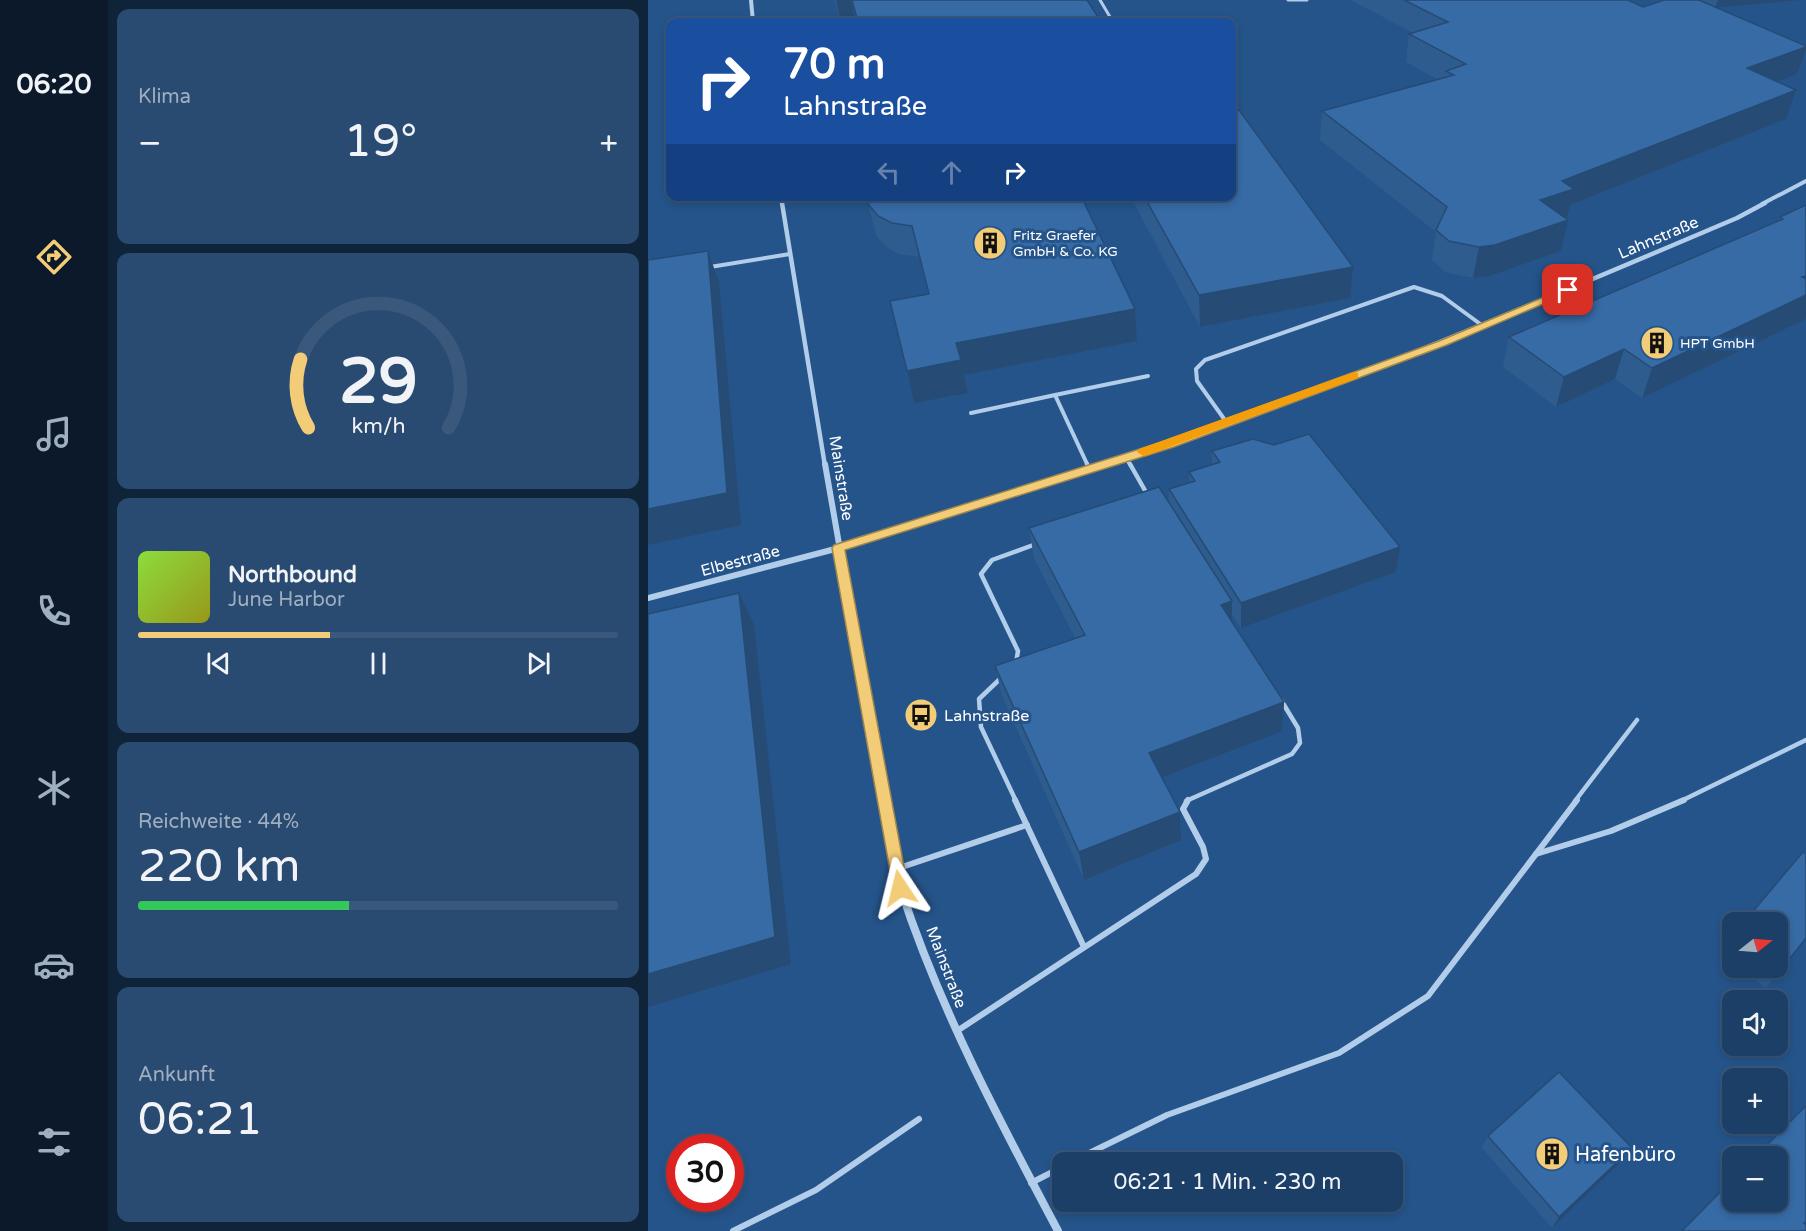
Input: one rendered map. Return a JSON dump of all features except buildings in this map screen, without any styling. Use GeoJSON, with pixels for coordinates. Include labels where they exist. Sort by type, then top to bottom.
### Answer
{"type":"FeatureCollection","features":[{"type":"Feature","properties":{"kind":"street"},"geometry":{"type":"LineString","coordinates":[[751,0],[753,18]]}},
{"type":"Feature","properties":{"kind":"street","name":"Lahnstraße"},"geometry":{"type":"LineString","coordinates":[[838,548],[1126,458],[1227,423],[1483,326],[1737,218],[1806,182]]}},
{"type":"Feature","properties":{"kind":"street","name":"Mainstraße"},"geometry":{"type":"LineString","coordinates":[[782,201],[838,548],[900,888],[957,1032],[983,1089],[1058,1231]]}},
{"type":"Feature","properties":{"kind":"street","name":"Elbestraße"},"geometry":{"type":"LineString","coordinates":[[648,598],[838,548]]}},
{"type":"Feature","properties":{"kind":"lane"},"geometry":{"type":"LineString","coordinates":[[1100,0],[1111,18]]}},
{"type":"Feature","properties":{"kind":"lane"},"geometry":{"type":"LineString","coordinates":[[1288,0],[1307,0]]}},
{"type":"Feature","properties":{"kind":"lane"},"geometry":{"type":"LineString","coordinates":[[709,267],[790,254]]}},
{"type":"Feature","properties":{"kind":"lane"},"geometry":{"type":"LineString","coordinates":[[1227,423],[1197,381],[1195,373],[1197,365],[1205,360],[1414,287],[1426,287],[1437,291],[1483,326]]}},
{"type":"Feature","properties":{"kind":"lane"},"geometry":{"type":"LineString","coordinates":[[971,413],[1148,376]]}},
{"type":"Feature","properties":{"kind":"lane"},"geometry":{"type":"LineString","coordinates":[[1055,395],[1089,469]]}},
{"type":"Feature","properties":{"kind":"lane"},"geometry":{"type":"LineString","coordinates":[[1126,458],[1152,503]]}},
{"type":"Feature","properties":{"kind":"lane"},"geometry":{"type":"LineString","coordinates":[[1045,540],[992,560],[981,574],[1018,651],[1016,663],[979,699],[981,727],[1084,947]]}},
{"type":"Feature","properties":{"kind":"lane"},"geometry":{"type":"LineString","coordinates":[[957,1032],[1196,874],[1206,859],[1203,847],[1183,809],[1186,800],[1292,754],[1300,743],[1298,729],[1280,699]]}},
{"type":"Feature","properties":{"kind":"lane"},"geometry":{"type":"LineString","coordinates":[[1091,1152],[1167,1115],[1340,1053],[1428,996],[1637,720]]}},
{"type":"Feature","properties":{"kind":"lane"},"geometry":{"type":"LineString","coordinates":[[1536,854],[1611,831],[1656,814],[1806,740]]}},
{"type":"Feature","properties":{"kind":"lane"},"geometry":{"type":"LineString","coordinates":[[896,869],[1027,825]]}},
{"type":"Feature","properties":{"kind":"lane"},"geometry":{"type":"LineString","coordinates":[[733,1231],[816,1190],[919,1119]]}},
{"type":"Feature","properties":{"kind":"lane"},"geometry":{"type":"LineString","coordinates":[[1031,1183],[1052,1172]]}},
{"type":"Feature","properties":{"kind":"slow traffic"},"geometry":{"type":"LineString","coordinates":[[1143,452],[1354,376]]}},
{"type":"Feature","properties":{"kind":"place","name":"Fritz Graefer GmbH & Co. KG"},"geometry":{"type":"Point","coordinates":[990,243]}},
{"type":"Feature","properties":{"kind":"place","name":"HPT GmbH"},"geometry":{"type":"Point","coordinates":[1657,343]}},
{"type":"Feature","properties":{"kind":"place","name":"Lahnstraße"},"geometry":{"type":"Point","coordinates":[921,715]}},
{"type":"Feature","properties":{"kind":"place","name":"Hafenbüro"},"geometry":{"type":"Point","coordinates":[1552,1154]}},
{"type":"Feature","properties":{"kind":"route"},"geometry":{"type":"LineString","coordinates":[[900,888],[838,548],[1170,444],[1443,343],[1568,290]]}}]}
